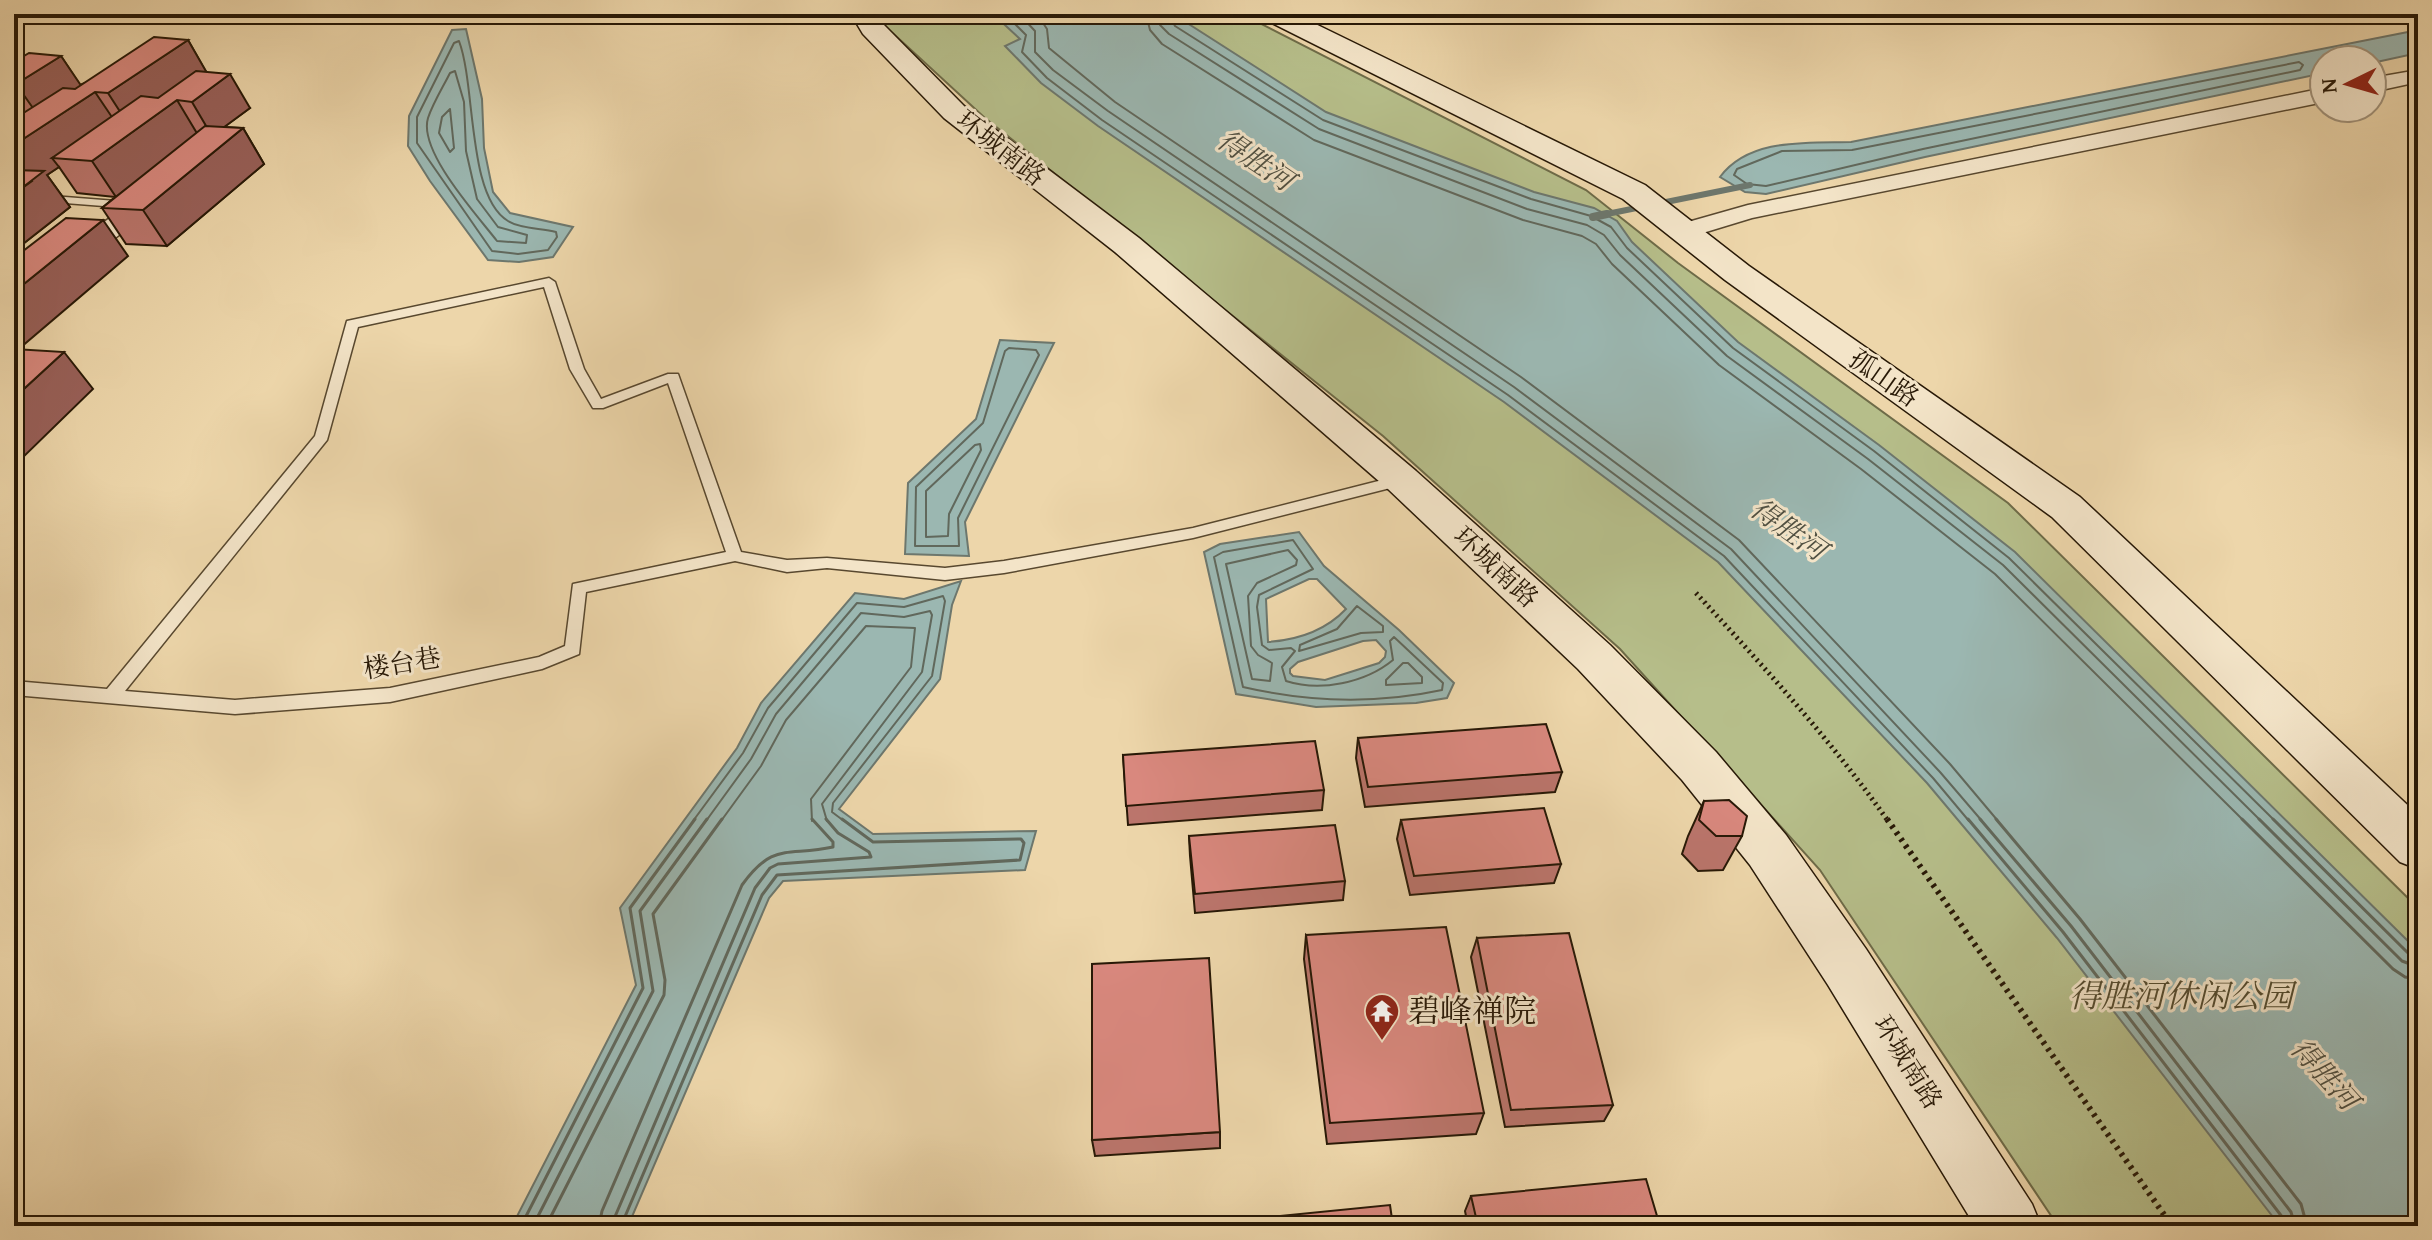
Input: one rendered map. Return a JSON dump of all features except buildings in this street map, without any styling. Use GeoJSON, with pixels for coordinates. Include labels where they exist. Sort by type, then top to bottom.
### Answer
{"type":"FeatureCollection","features":[{"type":"Feature","properties":{"kind":"main road","name":"环城南路"},"geometry":{"type":"LineString","coordinates":[[864,14],[872,28],[954,112],[1127,245],[1402,480],[1594,657],[1699,766],[1748,826],[1847,967],[2010,1226]]}},
{"type":"Feature","properties":{"kind":"main road","name":"孤山路"},"geometry":{"type":"LineString","coordinates":[[1275,14],[1634,192],[1737,273],[2066,507],[2418,847]]}},
{"type":"Feature","properties":{"kind":"street"},"geometry":{"type":"LineString","coordinates":[[2388,82],[2418,76]]}},
{"type":"Feature","properties":{"kind":"street"},"geometry":{"type":"LineString","coordinates":[[1683,231],[1748,212],[2308,98]]}},
{"type":"Feature","properties":{"kind":"street"},"geometry":{"type":"LineString","coordinates":[[14,301],[142,206]]}},
{"type":"Feature","properties":{"kind":"lane"},"geometry":{"type":"LineString","coordinates":[[14,196],[142,206]]}},
{"type":"Feature","properties":{"kind":"lane"},"geometry":{"type":"LineString","coordinates":[[111,696],[322,437],[352,324],[549,282],[577,369],[598,405],[673,377],[735,556],[787,566],[827,563],[945,574],[1004,567],[1193,533],[1402,480]]}},
{"type":"Feature","properties":{"kind":"lane","name":"楼台巷"},"geometry":{"type":"LineString","coordinates":[[14,688],[235,707],[390,695],[542,663],[573,650],[579,588],[735,556]]}},
{"type":"Feature","properties":{"kind":"path"},"geometry":{"type":"LineString","coordinates":[[1696,593],[1769,673],[1860,781],[2172,1226]]}},
{"type":"Feature","properties":{"kind":"green space","name":"得胜河休闲公园"},"geometry":{"type":"Polygon","coordinates":[[[879,14],[1242,14],[1586,190],[1678,263],[2008,503],[2418,908],[2418,1226],[2058,1226],[1820,870],[1620,649],[1383,436],[985,118],[885,26],[879,14]]]}},
{"type":"Feature","properties":{"kind":"water","name":"得胜河"},"geometry":{"type":"Polygon","coordinates":[[[993,14],[1173,14],[1326,112],[1534,192],[1594,208],[1617,221],[1632,242],[1738,342],[1879,445],[2015,552],[2418,951],[2418,1226],[2280,1226],[2057,938],[1927,783],[1718,562],[1504,402],[1098,126],[1041,83],[1005,46],[1020,39],[993,14]]]}},
{"type":"Feature","properties":{"kind":"water"},"geometry":{"type":"Polygon","coordinates":[[[466,29],[482,99],[484,148],[493,192],[510,213],[573,227],[553,257],[519,262],[488,260],[408,146],[409,116],[452,30],[466,29]]]}},
{"type":"Feature","properties":{"kind":"water"},"geometry":{"type":"Polygon","coordinates":[[[2418,30],[2418,53],[2388,60],[2388,44],[2347,44],[2418,30]]]}},
{"type":"Feature","properties":{"kind":"water"},"geometry":{"type":"Polygon","coordinates":[[[2308,52],[2308,76],[1925,157],[1766,194],[1745,192],[1720,177],[1732,164],[1762,149],[1797,143],[1851,142],[2308,52]]]}},
{"type":"Feature","properties":{"kind":"water"},"geometry":{"type":"Polygon","coordinates":[[[1000,340],[1054,343],[965,522],[969,556],[905,554],[908,483],[976,419],[1000,340]]]}},
{"type":"Feature","properties":{"kind":"water"},"geometry":{"type":"Polygon","coordinates":[[[1299,532],[1324,566],[1399,630],[1454,683],[1447,698],[1416,703],[1316,707],[1236,694],[1204,552],[1220,544],[1299,532]],[[1309,579],[1266,599],[1268,642],[1310,633],[1346,609],[1317,579],[1309,579]],[[1376,640],[1363,641],[1298,662],[1290,673],[1325,680],[1379,663],[1386,651],[1376,640]]]}},
{"type":"Feature","properties":{"kind":"water"},"geometry":{"type":"Polygon","coordinates":[[[961,581],[952,605],[940,679],[839,809],[873,834],[1036,831],[1025,870],[783,881],[769,898],[628,1226],[512,1226],[636,985],[620,908],[737,748],[761,703],[855,593],[904,599],[961,581]]]}},
{"type":"Feature","properties":{"kind":"waterway"},"geometry":{"type":"LineString","coordinates":[[1597,216],[1750,185]]}},
{"type":"Feature","properties":{"kind":"waterway"},"geometry":{"type":"LineString","coordinates":[[1593,217],[1607,214]]}},
{"type":"Feature","properties":{"kind":"place","name":"碧峰禅院"},"geometry":{"type":"Point","coordinates":[1382,1042]}}]}
